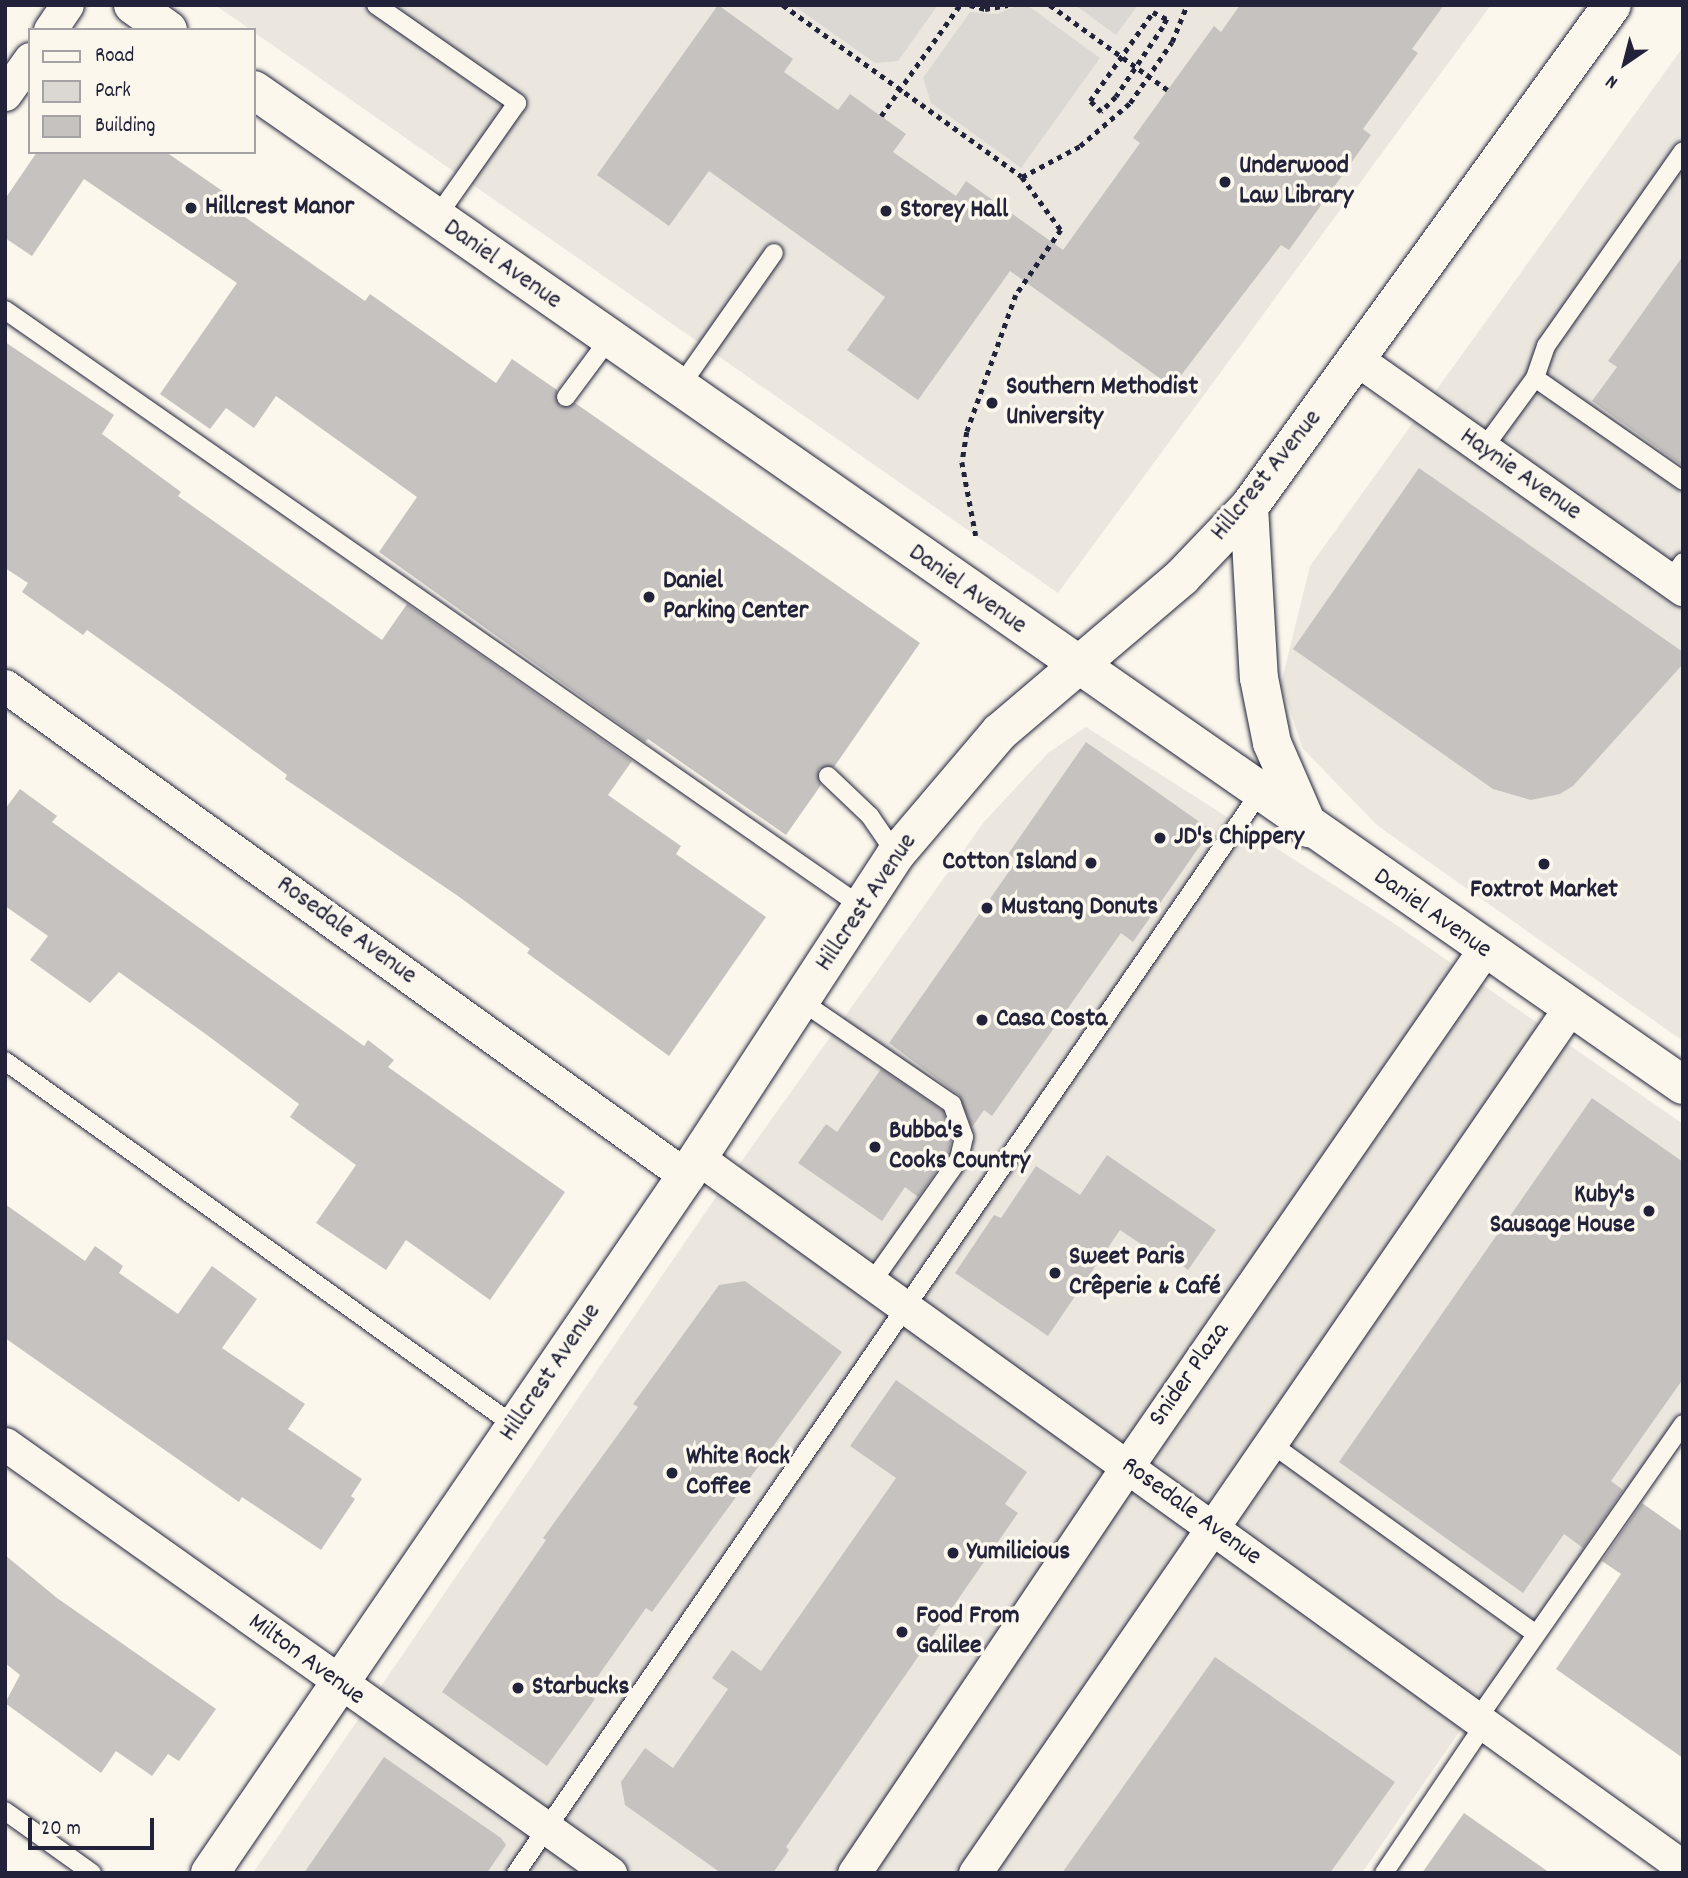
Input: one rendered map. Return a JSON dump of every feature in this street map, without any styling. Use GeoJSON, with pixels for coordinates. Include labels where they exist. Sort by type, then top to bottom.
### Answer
{"type":"FeatureCollection","features":[{"type":"Feature","properties":{"kind":"street"},"geometry":{"type":"LineString","coordinates":[[51,28],[67,5]]}},
{"type":"Feature","properties":{"kind":"street"},"geometry":{"type":"LineString","coordinates":[[133,5],[165,28]]}},
{"type":"Feature","properties":{"kind":"street","name":"Hillcrest Avenue"},"geometry":{"type":"LineString","coordinates":[[210,1873],[692,1167],[896,854],[1000,732],[1182,577],[1249,507],[1358,360],[1612,5]]}},
{"type":"Feature","properties":{"kind":"street"},"geometry":{"type":"LineString","coordinates":[[5,94],[28,62]]}},
{"type":"Feature","properties":{"kind":"street","name":"Daniel Avenue"},"geometry":{"type":"LineString","coordinates":[[256,91],[1078,668],[1569,1009],[1683,1085]]}},
{"type":"Feature","properties":{"kind":"street","name":"Haynie Avenue"},"geometry":{"type":"LineString","coordinates":[[1358,360],[1483,449],[1679,577]]}},
{"type":"Feature","properties":{"kind":"street"},"geometry":{"type":"LineString","coordinates":[[1249,507],[1259,677],[1272,743],[1309,828]]}},
{"type":"Feature","properties":{"kind":"street","name":"Rosedale Avenue"},"geometry":{"type":"LineString","coordinates":[[5,686],[692,1167],[872,1282],[1683,1867]]}},
{"type":"Feature","properties":{"kind":"street","name":"Snider Plaza"},"geometry":{"type":"LineString","coordinates":[[855,1873],[1128,1465],[1484,950]]}},
{"type":"Feature","properties":{"kind":"street"},"geometry":{"type":"LineString","coordinates":[[975,1873],[1214,1531],[1569,1009]]}},
{"type":"Feature","properties":{"kind":"street","name":"Milton Avenue"},"geometry":{"type":"LineString","coordinates":[[5,1444],[339,1684],[610,1873]]}},
{"type":"Feature","properties":{"kind":"lane"},"geometry":{"type":"LineString","coordinates":[[376,5],[517,103],[436,218]]}},
{"type":"Feature","properties":{"kind":"lane"},"geometry":{"type":"LineString","coordinates":[[1483,449],[1535,378],[1546,346],[1683,151]]}},
{"type":"Feature","properties":{"kind":"lane"},"geometry":{"type":"LineString","coordinates":[[679,388],[774,253]]}},
{"type":"Feature","properties":{"kind":"lane"},"geometry":{"type":"LineString","coordinates":[[5,310],[862,907]]}},
{"type":"Feature","properties":{"kind":"lane"},"geometry":{"type":"LineString","coordinates":[[566,397],[609,339]]}},
{"type":"Feature","properties":{"kind":"lane"},"geometry":{"type":"LineString","coordinates":[[1535,378],[1683,481]]}},
{"type":"Feature","properties":{"kind":"lane"},"geometry":{"type":"LineString","coordinates":[[828,776],[870,816],[896,854]]}},
{"type":"Feature","properties":{"kind":"lane"},"geometry":{"type":"LineString","coordinates":[[516,1873],[904,1305],[1259,794]]}},
{"type":"Feature","properties":{"kind":"lane"},"geometry":{"type":"LineString","coordinates":[[801,1001],[952,1104],[964,1137],[959,1159],[872,1282]]}},
{"type":"Feature","properties":{"kind":"lane"},"geometry":{"type":"LineString","coordinates":[[5,1061],[515,1426]]}},
{"type":"Feature","properties":{"kind":"lane"},"geometry":{"type":"LineString","coordinates":[[1384,1873],[1536,1634],[1683,1424]]}},
{"type":"Feature","properties":{"kind":"lane"},"geometry":{"type":"LineString","coordinates":[[1273,1445],[1536,1634]]}},
{"type":"Feature","properties":{"kind":"lane"},"geometry":{"type":"LineString","coordinates":[[5,1811],[92,1873]]}},
{"type":"Feature","properties":{"kind":"path"},"geometry":{"type":"LineString","coordinates":[[783,5],[1022,177],[1061,230],[1016,295],[967,432],[962,462],[976,536]]}},
{"type":"Feature","properties":{"kind":"path"},"geometry":{"type":"LineString","coordinates":[[881,116],[960,5]]}},
{"type":"Feature","properties":{"kind":"path"},"geometry":{"type":"LineString","coordinates":[[970,5],[985,9],[1008,5]]}},
{"type":"Feature","properties":{"kind":"path"},"geometry":{"type":"LineString","coordinates":[[1050,5],[1168,90]]}},
{"type":"Feature","properties":{"kind":"path"},"geometry":{"type":"LineString","coordinates":[[1022,177],[1052,163],[1107,126],[1151,77],[1187,5]]}},
{"type":"Feature","properties":{"kind":"path"},"geometry":{"type":"LineString","coordinates":[[1153,12],[1167,19],[1137,68],[1101,111],[1090,101],[1123,58],[1153,12]]}},
{"type":"Feature","properties":{"kind":"shaded area","name":"Southern Methodist University"},"geometry":{"type":"Polygon","coordinates":[[[215,5],[1491,5],[1058,593],[256,34],[256,28],[248,28],[215,5]]]}},
{"type":"Feature","properties":{"kind":"shaded area"},"geometry":{"type":"Polygon","coordinates":[[[1683,47],[1683,1041],[1378,826],[1303,749],[1281,684],[1310,566],[1683,47]]]}},
{"type":"Feature","properties":{"kind":"shaded area"},"geometry":{"type":"Polygon","coordinates":[[[1086,727],[1392,922],[1683,1124],[1683,1407],[1362,1873],[253,1873],[718,1194],[984,822],[1048,753],[1086,727]]]}},
{"type":"Feature","properties":{"kind":"green space"},"geometry":{"type":"Polygon","coordinates":[[[793,5],[938,5],[898,61],[875,63],[793,5]]]}},
{"type":"Feature","properties":{"kind":"green space"},"geometry":{"type":"Polygon","coordinates":[[[1019,5],[1027,5],[1100,58],[1021,168],[931,103],[923,78],[970,12],[997,14],[1019,5]]]}},
{"type":"Feature","properties":{"kind":"green space"},"geometry":{"type":"Polygon","coordinates":[[[1075,5],[1138,5],[1116,35],[1075,5]]]}},
{"type":"Feature","properties":{"kind":"building"},"geometry":{"type":"Polygon","coordinates":[[[718,5],[793,59],[784,72],[838,110],[850,94],[906,134],[893,152],[956,196],[966,181],[1063,250],[1140,143],[1133,138],[1214,26],[1221,32],[1240,5],[1444,5],[1412,49],[1418,53],[1363,129],[1371,135],[1289,250],[1281,245],[1172,387],[1010,271],[918,400],[847,350],[885,297],[709,171],[669,226],[597,175],[718,5]]]}},
{"type":"Feature","properties":{"kind":"building","name":"Daniel Parking Center"},"geometry":{"type":"Polygon","coordinates":[[[36,154],[169,154],[247,208],[242,215],[365,301],[370,294],[496,383],[512,359],[557,390],[560,406],[575,403],[920,643],[834,767],[819,769],[821,785],[786,835],[648,739],[645,742],[379,552],[417,497],[276,396],[254,428],[226,408],[210,429],[160,394],[237,283],[84,179],[32,256],[5,238],[5,199],[36,154]]]}},
{"type":"Feature","properties":{"kind":"building"},"geometry":{"type":"Polygon","coordinates":[[[1683,256],[1683,466],[1592,401],[1617,367],[1608,361],[1683,256]]]}},
{"type":"Feature","properties":{"kind":"building"},"geometry":{"type":"Polygon","coordinates":[[[5,342],[114,415],[102,434],[181,492],[178,496],[382,640],[407,604],[632,761],[608,795],[681,846],[676,854],[766,917],[669,1056],[527,953],[530,949],[458,896],[285,779],[287,775],[173,691],[87,630],[83,635],[22,592],[28,583],[5,568],[5,342]]]}},
{"type":"Feature","properties":{"kind":"building"},"geometry":{"type":"Polygon","coordinates":[[[1419,468],[1683,652],[1683,664],[1573,786],[1560,794],[1531,800],[1493,789],[1293,649],[1419,468]]]}},
{"type":"Feature","properties":{"kind":"building"},"geometry":{"type":"Polygon","coordinates":[[[1086,742],[1211,830],[1133,942],[1121,933],[992,1116],[984,1110],[972,1127],[959,1095],[889,1043],[1017,860],[1008,854],[1086,742]]]}},
{"type":"Feature","properties":{"kind":"building"},"geometry":{"type":"Polygon","coordinates":[[[20,789],[57,816],[52,822],[364,1046],[368,1040],[394,1060],[388,1067],[565,1192],[490,1300],[406,1240],[386,1270],[316,1223],[356,1165],[290,1117],[299,1104],[207,1035],[119,972],[90,1003],[30,960],[48,936],[5,906],[5,809],[20,789]]]}},
{"type":"Feature","properties":{"kind":"building","name":"Bubba's Cooks Country"},"geometry":{"type":"Polygon","coordinates":[[[881,1069],[943,1111],[952,1138],[948,1154],[918,1197],[905,1187],[882,1221],[798,1163],[826,1124],[837,1132],[881,1069]]]}},
{"type":"Feature","properties":{"kind":"building"},"geometry":{"type":"Polygon","coordinates":[[[1592,1098],[1683,1162],[1683,1379],[1611,1481],[1623,1490],[1583,1548],[1564,1534],[1523,1593],[1339,1462],[1592,1098]]]}},
{"type":"Feature","properties":{"kind":"building"},"geometry":{"type":"Polygon","coordinates":[[[1107,1155],[1216,1230],[1188,1270],[1178,1262],[1175,1267],[1120,1230],[1048,1336],[955,1273],[994,1215],[1001,1218],[1036,1166],[1080,1195],[1107,1155]]]}},
{"type":"Feature","properties":{"kind":"building"},"geometry":{"type":"Polygon","coordinates":[[[5,1204],[85,1261],[95,1246],[123,1266],[119,1273],[178,1314],[212,1266],[257,1299],[222,1348],[305,1404],[288,1429],[362,1479],[351,1496],[355,1499],[321,1550],[242,1497],[239,1502],[5,1338],[5,1204]]]}},
{"type":"Feature","properties":{"kind":"building","name":"White Rock Coffee"},"geometry":{"type":"Polygon","coordinates":[[[745,1281],[842,1352],[652,1612],[646,1608],[586,1693],[595,1699],[547,1766],[442,1692],[546,1540],[543,1538],[638,1407],[633,1404],[719,1285],[745,1281]]]}},
{"type":"Feature","properties":{"kind":"building"},"geometry":{"type":"Polygon","coordinates":[[[896,1380],[1027,1472],[1005,1504],[1018,1513],[786,1847],[789,1850],[773,1873],[721,1873],[625,1805],[621,1782],[645,1748],[673,1768],[728,1689],[712,1678],[732,1650],[761,1671],[896,1478],[850,1446],[896,1380]]]}},
{"type":"Feature","properties":{"kind":"building"},"geometry":{"type":"Polygon","coordinates":[[[1642,1503],[1683,1532],[1683,1758],[1556,1669],[1621,1574],[1602,1561],[1642,1503]]]}},
{"type":"Feature","properties":{"kind":"building"},"geometry":{"type":"Polygon","coordinates":[[[5,1555],[57,1598],[216,1709],[179,1761],[168,1754],[152,1776],[116,1751],[101,1773],[5,1703],[20,1675],[5,1663],[5,1555]]]}},
{"type":"Feature","properties":{"kind":"building"},"geometry":{"type":"Polygon","coordinates":[[[1215,1657],[1395,1782],[1330,1873],[1062,1873],[1215,1657]]]}},
{"type":"Feature","properties":{"kind":"building"},"geometry":{"type":"Polygon","coordinates":[[[384,1757],[501,1838],[506,1845],[487,1873],[304,1873],[384,1757]]]}},
{"type":"Feature","properties":{"kind":"building"},"geometry":{"type":"Polygon","coordinates":[[[1464,1813],[1550,1873],[1422,1873],[1464,1813]]]}},
{"type":"Feature","properties":{"kind":"place","name":"Underwood Law Library"},"geometry":{"type":"Point","coordinates":[1225,182]}},
{"type":"Feature","properties":{"kind":"place","name":"Hillcrest Manor"},"geometry":{"type":"Point","coordinates":[191,208]}},
{"type":"Feature","properties":{"kind":"place","name":"Storey Hall"},"geometry":{"type":"Point","coordinates":[886,211]}},
{"type":"Feature","properties":{"kind":"place","name":"Southern Methodist University"},"geometry":{"type":"Point","coordinates":[992,403]}},
{"type":"Feature","properties":{"kind":"place","name":"Daniel Parking Center"},"geometry":{"type":"Point","coordinates":[649,597]}},
{"type":"Feature","properties":{"kind":"place","name":"JD's Chippery"},"geometry":{"type":"Point","coordinates":[1160,838]}},
{"type":"Feature","properties":{"kind":"place","name":"Cotton Island"},"geometry":{"type":"Point","coordinates":[1091,863]}},
{"type":"Feature","properties":{"kind":"place","name":"Foxtrot Market"},"geometry":{"type":"Point","coordinates":[1544,864]}},
{"type":"Feature","properties":{"kind":"place","name":"Mustang Donuts"},"geometry":{"type":"Point","coordinates":[987,908]}},
{"type":"Feature","properties":{"kind":"place","name":"Casa Costa"},"geometry":{"type":"Point","coordinates":[982,1020]}},
{"type":"Feature","properties":{"kind":"place","name":"Bubba's Cooks Country"},"geometry":{"type":"Point","coordinates":[875,1147]}},
{"type":"Feature","properties":{"kind":"place","name":"Kuby's Sausage House"},"geometry":{"type":"Point","coordinates":[1649,1211]}},
{"type":"Feature","properties":{"kind":"place","name":"Sweet Paris Crêperie & Café"},"geometry":{"type":"Point","coordinates":[1055,1273]}},
{"type":"Feature","properties":{"kind":"place","name":"White Rock Coffee"},"geometry":{"type":"Point","coordinates":[672,1473]}},
{"type":"Feature","properties":{"kind":"place","name":"Yumilicious"},"geometry":{"type":"Point","coordinates":[953,1553]}},
{"type":"Feature","properties":{"kind":"place","name":"Food From Galilee"},"geometry":{"type":"Point","coordinates":[902,1632]}},
{"type":"Feature","properties":{"kind":"place","name":"Starbucks"},"geometry":{"type":"Point","coordinates":[518,1688]}}]}
